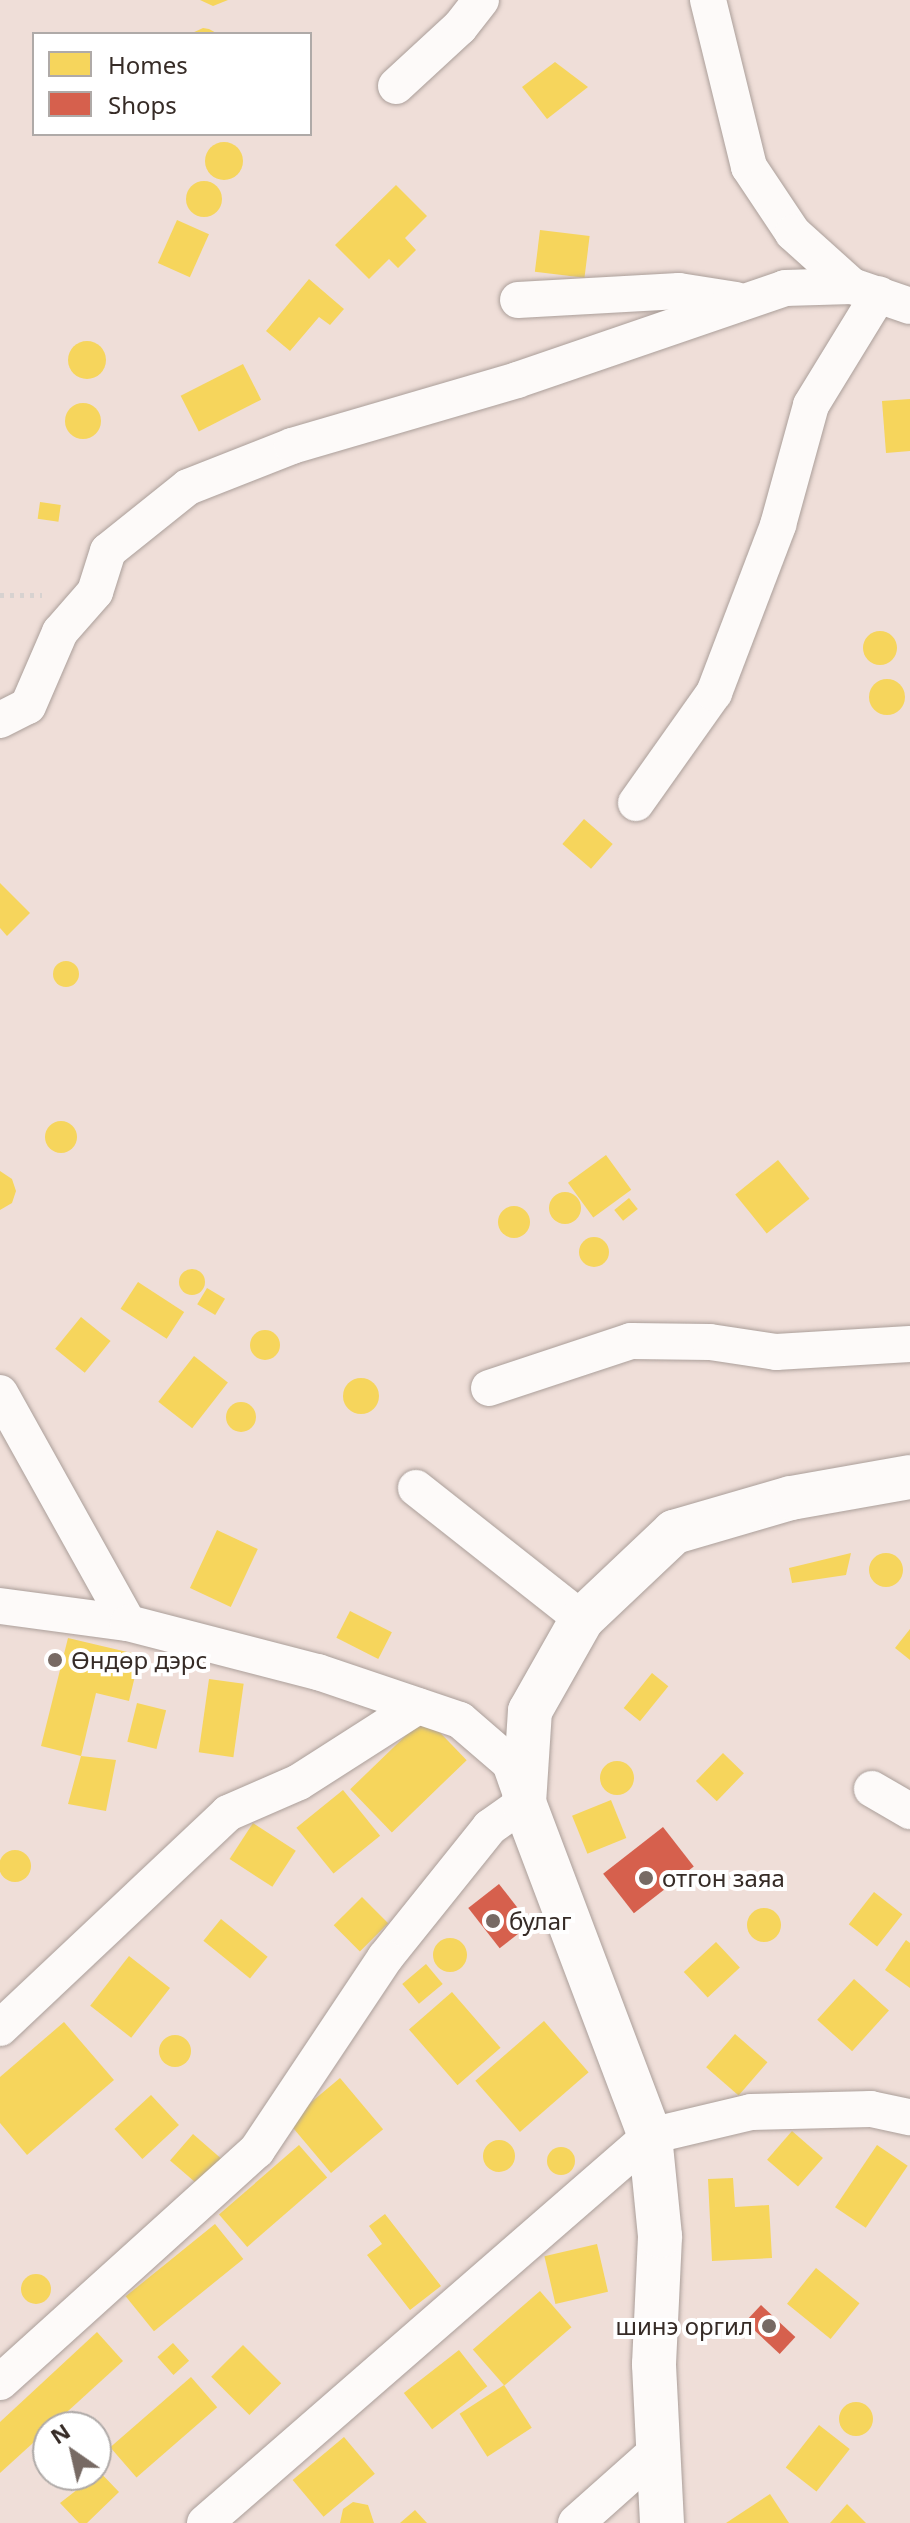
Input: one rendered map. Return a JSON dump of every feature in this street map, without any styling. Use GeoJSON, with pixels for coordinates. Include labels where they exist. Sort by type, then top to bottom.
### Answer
{"type":"FeatureCollection","features":[{"type":"Feature","properties":{"kind":"main road"},"geometry":{"type":"LineString","coordinates":[[662,2523],[654,2364],[660,2236],[650,2136],[524,1803],[530,1711],[582,1619],[674,1532],[791,1498],[910,1477]]}},
{"type":"Feature","properties":{"kind":"street"},"geometry":{"type":"LineString","coordinates":[[396,86],[460,27],[481,0]]}},
{"type":"Feature","properties":{"kind":"street"},"geometry":{"type":"LineString","coordinates":[[708,0],[749,167],[793,233],[880,295]]}},
{"type":"Feature","properties":{"kind":"street"},"geometry":{"type":"LineString","coordinates":[[0,720],[28,706],[60,632],[95,592],[108,551],[188,487],[292,446],[517,380],[737,301],[785,288],[880,295]]}},
{"type":"Feature","properties":{"kind":"street"},"geometry":{"type":"LineString","coordinates":[[518,300],[679,291],[737,301]]}},
{"type":"Feature","properties":{"kind":"street"},"geometry":{"type":"LineString","coordinates":[[636,803],[714,693],[778,525],[811,405],[880,295]]}},
{"type":"Feature","properties":{"kind":"street"},"geometry":{"type":"LineString","coordinates":[[489,1388],[631,1341],[710,1342],[776,1352],[910,1344]]}},
{"type":"Feature","properties":{"kind":"street"},"geometry":{"type":"LineString","coordinates":[[0,1393],[128,1623]]}},
{"type":"Feature","properties":{"kind":"street"},"geometry":{"type":"LineString","coordinates":[[416,1488],[582,1619]]}},
{"type":"Feature","properties":{"kind":"street"},"geometry":{"type":"LineString","coordinates":[[0,1606],[128,1623],[318,1672],[460,1720],[510,1763],[524,1803],[490,1827],[385,1958],[257,2150],[0,2382]]}},
{"type":"Feature","properties":{"kind":"street"},"geometry":{"type":"LineString","coordinates":[[0,2028],[228,1813],[299,1782],[418,1706]]}},
{"type":"Feature","properties":{"kind":"street"},"geometry":{"type":"LineString","coordinates":[[872,1789],[910,1811]]}},
{"type":"Feature","properties":{"kind":"street"},"geometry":{"type":"LineString","coordinates":[[205,2523],[650,2136],[751,2112],[871,2109],[910,2117]]}},
{"type":"Feature","properties":{"kind":"street"},"geometry":{"type":"LineString","coordinates":[[576,2523],[658,2450]]}},
{"type":"Feature","properties":{"kind":"building: Homes"},"geometry":{"type":"Polygon","coordinates":[[[200,0],[228,0],[213,6],[200,0]]]}},
{"type":"Feature","properties":{"kind":"building: Homes"},"geometry":{"type":"Polygon","coordinates":[[[203,28],[214,32],[194,32],[203,28]]]}},
{"type":"Feature","properties":{"kind":"building: Homes"},"geometry":{"type":"Polygon","coordinates":[[[555,62],[588,87],[547,119],[522,87],[555,62]]]}},
{"type":"Feature","properties":{"kind":"building: Homes"},"geometry":{"type":"Polygon","coordinates":[[[224,142],[238,147],[243,161],[238,175],[224,180],[210,175],[205,161],[210,147],[224,142]]]}},
{"type":"Feature","properties":{"kind":"building: Homes"},"geometry":{"type":"Polygon","coordinates":[[[204,181],[217,186],[222,199],[217,212],[204,217],[191,212],[186,199],[191,186],[204,181]]]}},
{"type":"Feature","properties":{"kind":"building: Homes"},"geometry":{"type":"Polygon","coordinates":[[[396,185],[427,216],[405,238],[416,250],[398,268],[389,259],[369,279],[335,245],[396,185]]]}},
{"type":"Feature","properties":{"kind":"building: Homes"},"geometry":{"type":"Polygon","coordinates":[[[177,220],[209,234],[190,277],[158,263],[177,220]]]}},
{"type":"Feature","properties":{"kind":"building: Homes"},"geometry":{"type":"Polygon","coordinates":[[[540,230],[590,236],[585,278],[535,272],[540,230]]]}},
{"type":"Feature","properties":{"kind":"building: Homes"},"geometry":{"type":"Polygon","coordinates":[[[309,279],[344,309],[330,325],[319,317],[290,351],[266,331],[309,279]]]}},
{"type":"Feature","properties":{"kind":"building: Homes"},"geometry":{"type":"Polygon","coordinates":[[[87,341],[100,347],[106,360],[100,373],[87,379],[74,373],[68,360],[74,347],[87,341]]]}},
{"type":"Feature","properties":{"kind":"building: Homes"},"geometry":{"type":"Polygon","coordinates":[[[243,364],[261,400],[199,431],[181,396],[243,364]]]}},
{"type":"Feature","properties":{"kind":"building: Homes"},"geometry":{"type":"Polygon","coordinates":[[[910,399],[910,451],[886,453],[882,401],[910,399]]]}},
{"type":"Feature","properties":{"kind":"building: Homes"},"geometry":{"type":"Polygon","coordinates":[[[83,403],[96,408],[101,421],[96,434],[83,439],[70,434],[65,421],[70,408],[83,403]]]}},
{"type":"Feature","properties":{"kind":"building: Homes"},"geometry":{"type":"Polygon","coordinates":[[[40,502],[61,505],[58,522],[38,519],[40,502]]]}},
{"type":"Feature","properties":{"kind":"building: Homes"},"geometry":{"type":"Polygon","coordinates":[[[880,631],[892,636],[897,648],[892,660],[880,665],[868,660],[863,648],[868,636],[880,631]]]}},
{"type":"Feature","properties":{"kind":"building: Homes"},"geometry":{"type":"Polygon","coordinates":[[[887,679],[900,684],[905,697],[900,710],[887,715],[874,710],[869,697],[874,684],[887,679]]]}},
{"type":"Feature","properties":{"kind":"building: Homes"},"geometry":{"type":"Polygon","coordinates":[[[584,819],[613,844],[591,869],[562,844],[584,819]]]}},
{"type":"Feature","properties":{"kind":"building: Homes"},"geometry":{"type":"Polygon","coordinates":[[[0,883],[30,913],[7,936],[0,928],[0,883]]]}},
{"type":"Feature","properties":{"kind":"building: Homes"},"geometry":{"type":"Polygon","coordinates":[[[66,961],[75,965],[79,974],[75,983],[66,987],[57,983],[53,974],[57,965],[66,961]]]}},
{"type":"Feature","properties":{"kind":"building: Homes"},"geometry":{"type":"Polygon","coordinates":[[[61,1121],[72,1126],[77,1137],[72,1148],[61,1153],[50,1148],[45,1137],[50,1126],[61,1121]]]}},
{"type":"Feature","properties":{"kind":"building: Homes"},"geometry":{"type":"Polygon","coordinates":[[[606,1155],[631,1190],[593,1217],[568,1183],[606,1155]]]}},
{"type":"Feature","properties":{"kind":"building: Homes"},"geometry":{"type":"Polygon","coordinates":[[[778,1160],[809,1199],[767,1233],[735,1195],[778,1160]]]}},
{"type":"Feature","properties":{"kind":"building: Homes"},"geometry":{"type":"Polygon","coordinates":[[[0,1171],[12,1179],[16,1191],[12,1203],[0,1210],[0,1171]]]}},
{"type":"Feature","properties":{"kind":"building: Homes"},"geometry":{"type":"Polygon","coordinates":[[[565,1192],[576,1197],[581,1208],[576,1219],[565,1224],[554,1219],[549,1208],[554,1197],[565,1192]]]}},
{"type":"Feature","properties":{"kind":"building: Homes"},"geometry":{"type":"Polygon","coordinates":[[[629,1198],[638,1209],[623,1221],[614,1210],[629,1198]]]}},
{"type":"Feature","properties":{"kind":"building: Homes"},"geometry":{"type":"Polygon","coordinates":[[[514,1206],[525,1211],[530,1222],[525,1233],[514,1238],[503,1233],[498,1222],[503,1211],[514,1206]]]}},
{"type":"Feature","properties":{"kind":"building: Homes"},"geometry":{"type":"Polygon","coordinates":[[[594,1237],[605,1241],[609,1252],[605,1263],[594,1267],[583,1263],[579,1252],[583,1241],[594,1237]]]}},
{"type":"Feature","properties":{"kind":"building: Homes"},"geometry":{"type":"Polygon","coordinates":[[[192,1269],[201,1273],[205,1282],[201,1291],[192,1295],[183,1291],[179,1282],[183,1273],[192,1269]]]}},
{"type":"Feature","properties":{"kind":"building: Homes"},"geometry":{"type":"Polygon","coordinates":[[[138,1282],[184,1312],[167,1339],[121,1309],[138,1282]]]}},
{"type":"Feature","properties":{"kind":"building: Homes"},"geometry":{"type":"Polygon","coordinates":[[[207,1288],[225,1299],[215,1315],[197,1304],[207,1288]]]}},
{"type":"Feature","properties":{"kind":"building: Homes"},"geometry":{"type":"Polygon","coordinates":[[[81,1317],[111,1341],[85,1373],[55,1349],[81,1317]]]}},
{"type":"Feature","properties":{"kind":"building: Homes"},"geometry":{"type":"Polygon","coordinates":[[[265,1330],[276,1334],[280,1345],[276,1356],[265,1360],[254,1356],[250,1345],[254,1334],[265,1330]]]}},
{"type":"Feature","properties":{"kind":"building: Homes"},"geometry":{"type":"Polygon","coordinates":[[[194,1356],[228,1382],[192,1428],[158,1402],[194,1356]]]}},
{"type":"Feature","properties":{"kind":"building: Homes"},"geometry":{"type":"Polygon","coordinates":[[[361,1378],[373,1384],[379,1396],[373,1408],[361,1414],[349,1408],[343,1396],[349,1384],[361,1378]]]}},
{"type":"Feature","properties":{"kind":"building: Homes"},"geometry":{"type":"Polygon","coordinates":[[[241,1402],[252,1406],[256,1417],[252,1428],[241,1432],[230,1428],[226,1417],[230,1406],[241,1402]]]}},
{"type":"Feature","properties":{"kind":"building: Homes"},"geometry":{"type":"Polygon","coordinates":[[[217,1530],[258,1549],[231,1607],[190,1588],[217,1530]]]}},
{"type":"Feature","properties":{"kind":"building: Homes"},"geometry":{"type":"Polygon","coordinates":[[[851,1553],[846,1575],[792,1583],[789,1568],[851,1553]]]}},
{"type":"Feature","properties":{"kind":"building: Homes"},"geometry":{"type":"Polygon","coordinates":[[[886,1553],[898,1558],[903,1570],[898,1582],[886,1587],[874,1582],[869,1570],[874,1558],[886,1553]]]}},
{"type":"Feature","properties":{"kind":"building: Homes"},"geometry":{"type":"Polygon","coordinates":[[[350,1611],[392,1632],[378,1659],[336,1638],[350,1611]]]}},
{"type":"Feature","properties":{"kind":"building: Homes"},"geometry":{"type":"Polygon","coordinates":[[[910,1629],[910,1660],[895,1648],[910,1629]]]}},
{"type":"Feature","properties":{"kind":"building: Homes"},"geometry":{"type":"Polygon","coordinates":[[[68,1638],[140,1655],[129,1701],[96,1693],[81,1756],[41,1746],[68,1638]]]}},
{"type":"Feature","properties":{"kind":"building: Homes"},"geometry":{"type":"Polygon","coordinates":[[[652,1673],[668,1686],[640,1721],[624,1708],[652,1673]]]}},
{"type":"Feature","properties":{"kind":"building: Homes"},"geometry":{"type":"Polygon","coordinates":[[[209,1679],[244,1684],[233,1757],[199,1752],[209,1679]]]}},
{"type":"Feature","properties":{"kind":"building: Homes"},"geometry":{"type":"Polygon","coordinates":[[[137,1703],[166,1710],[156,1749],[127,1742],[137,1703]]]}},
{"type":"Feature","properties":{"kind":"building: Homes"},"geometry":{"type":"Polygon","coordinates":[[[425,1717],[467,1760],[392,1832],[350,1789],[425,1717]]]}},
{"type":"Feature","properties":{"kind":"building: Homes"},"geometry":{"type":"Polygon","coordinates":[[[723,1753],[744,1773],[717,1801],[696,1781],[723,1753]]]}},
{"type":"Feature","properties":{"kind":"building: Homes"},"geometry":{"type":"Polygon","coordinates":[[[81,1756],[116,1760],[106,1811],[68,1804],[81,1756]]]}},
{"type":"Feature","properties":{"kind":"building: Homes"},"geometry":{"type":"Polygon","coordinates":[[[617,1761],[629,1766],[634,1778],[629,1790],[617,1795],[605,1790],[600,1778],[605,1766],[617,1761]]]}},
{"type":"Feature","properties":{"kind":"building: Homes"},"geometry":{"type":"Polygon","coordinates":[[[343,1790],[380,1836],[334,1874],[296,1828],[343,1790]]]}},
{"type":"Feature","properties":{"kind":"building: Homes"},"geometry":{"type":"Polygon","coordinates":[[[611,1800],[626,1838],[587,1854],[572,1816],[611,1800]]]}},
{"type":"Feature","properties":{"kind":"building: Homes"},"geometry":{"type":"Polygon","coordinates":[[[253,1823],[296,1851],[272,1887],[230,1859],[253,1823]]]}},
{"type":"Feature","properties":{"kind":"building: Homes"},"geometry":{"type":"Polygon","coordinates":[[[15,1850],[26,1855],[31,1866],[26,1877],[15,1882],[4,1877],[-1,1866],[4,1855],[15,1850]]]}},
{"type":"Feature","properties":{"kind":"building: Homes"},"geometry":{"type":"Polygon","coordinates":[[[874,1892],[902,1914],[877,1946],[849,1924],[874,1892]]]}},
{"type":"Feature","properties":{"kind":"building: Homes"},"geometry":{"type":"Polygon","coordinates":[[[362,1897],[388,1923],[360,1951],[334,1925],[362,1897]]]}},
{"type":"Feature","properties":{"kind":"building: Homes"},"geometry":{"type":"Polygon","coordinates":[[[764,1908],[776,1913],[781,1925],[776,1937],[764,1942],[752,1937],[747,1925],[752,1913],[764,1908]]]}},
{"type":"Feature","properties":{"kind":"building: Homes"},"geometry":{"type":"Polygon","coordinates":[[[221,1919],[268,1957],[250,1979],[203,1941],[221,1919]]]}},
{"type":"Feature","properties":{"kind":"building: Homes"},"geometry":{"type":"Polygon","coordinates":[[[450,1938],[462,1943],[467,1955],[462,1967],[450,1972],[438,1967],[433,1955],[438,1943],[450,1938]]]}},
{"type":"Feature","properties":{"kind":"building: Homes"},"geometry":{"type":"Polygon","coordinates":[[[906,1940],[910,1943],[910,1988],[885,1970],[906,1940]]]}},
{"type":"Feature","properties":{"kind":"building: Homes"},"geometry":{"type":"Polygon","coordinates":[[[716,1942],[740,1968],[708,1998],[684,1972],[716,1942]]]}},
{"type":"Feature","properties":{"kind":"building: Homes"},"geometry":{"type":"Polygon","coordinates":[[[129,1956],[170,1988],[131,2038],[90,2006],[129,1956]]]}},
{"type":"Feature","properties":{"kind":"building: Homes"},"geometry":{"type":"Polygon","coordinates":[[[426,1964],[443,1984],[419,2004],[402,1984],[426,1964]]]}},
{"type":"Feature","properties":{"kind":"building: Homes"},"geometry":{"type":"Polygon","coordinates":[[[854,1979],[889,2010],[852,2051],[817,2020],[854,1979]]]}},
{"type":"Feature","properties":{"kind":"building: Homes"},"geometry":{"type":"Polygon","coordinates":[[[452,1992],[501,2048],[458,2085],[409,2029],[452,1992]]]}},
{"type":"Feature","properties":{"kind":"building: Homes"},"geometry":{"type":"Polygon","coordinates":[[[544,2021],[589,2072],[520,2132],[475,2081],[544,2021]]]}},
{"type":"Feature","properties":{"kind":"building: Homes"},"geometry":{"type":"Polygon","coordinates":[[[64,2022],[114,2080],[27,2155],[0,2123],[0,2077],[64,2022]]]}},
{"type":"Feature","properties":{"kind":"building: Homes"},"geometry":{"type":"Polygon","coordinates":[[[735,2034],[767,2062],[739,2095],[706,2067],[735,2034]]]}},
{"type":"Feature","properties":{"kind":"building: Homes"},"geometry":{"type":"Polygon","coordinates":[[[175,2035],[186,2040],[191,2051],[186,2062],[175,2067],[164,2062],[159,2051],[164,2040],[175,2035]]]}},
{"type":"Feature","properties":{"kind":"building: Homes"},"geometry":{"type":"Polygon","coordinates":[[[340,2078],[383,2129],[331,2173],[288,2122],[340,2078]]]}},
{"type":"Feature","properties":{"kind":"building: Homes"},"geometry":{"type":"Polygon","coordinates":[[[151,2095],[179,2125],[142,2159],[114,2129],[151,2095]]]}},
{"type":"Feature","properties":{"kind":"building: Homes"},"geometry":{"type":"Polygon","coordinates":[[[792,2131],[823,2158],[798,2187],[767,2160],[792,2131]]]}},
{"type":"Feature","properties":{"kind":"building: Homes"},"geometry":{"type":"Polygon","coordinates":[[[193,2134],[222,2159],[199,2185],[170,2160],[193,2134]]]}},
{"type":"Feature","properties":{"kind":"building: Homes"},"geometry":{"type":"Polygon","coordinates":[[[499,2140],[511,2144],[515,2156],[511,2168],[499,2172],[487,2168],[483,2156],[487,2144],[499,2140]]]}},
{"type":"Feature","properties":{"kind":"building: Homes"},"geometry":{"type":"Polygon","coordinates":[[[299,2145],[327,2177],[247,2247],[219,2215],[299,2145]]]}},
{"type":"Feature","properties":{"kind":"building: Homes"},"geometry":{"type":"Polygon","coordinates":[[[877,2145],[908,2166],[866,2228],[835,2207],[877,2145]]]}},
{"type":"Feature","properties":{"kind":"building: Homes"},"geometry":{"type":"Polygon","coordinates":[[[561,2147],[571,2151],[575,2161],[571,2171],[561,2175],[551,2171],[547,2161],[551,2151],[561,2147]]]}},
{"type":"Feature","properties":{"kind":"building: Homes"},"geometry":{"type":"Polygon","coordinates":[[[733,2178],[735,2207],[769,2205],[772,2258],[712,2261],[708,2179],[733,2178]]]}},
{"type":"Feature","properties":{"kind":"building: Homes"},"geometry":{"type":"Polygon","coordinates":[[[385,2214],[441,2286],[410,2310],[367,2255],[382,2244],[369,2226],[385,2214]]]}},
{"type":"Feature","properties":{"kind":"building: Homes"},"geometry":{"type":"Polygon","coordinates":[[[215,2224],[243,2259],[154,2331],[126,2296],[215,2224]]]}},
{"type":"Feature","properties":{"kind":"building: Homes"},"geometry":{"type":"Polygon","coordinates":[[[597,2244],[608,2292],[555,2304],[544,2256],[597,2244]]]}},
{"type":"Feature","properties":{"kind":"building: Homes"},"geometry":{"type":"Polygon","coordinates":[[[816,2268],[860,2303],[831,2339],[787,2304],[816,2268]]]}},
{"type":"Feature","properties":{"kind":"building: Homes"},"geometry":{"type":"Polygon","coordinates":[[[36,2274],[47,2278],[51,2289],[47,2300],[36,2304],[25,2300],[21,2289],[25,2278],[36,2274]]]}},
{"type":"Feature","properties":{"kind":"building: Homes"},"geometry":{"type":"Polygon","coordinates":[[[540,2291],[571,2327],[504,2386],[473,2349],[540,2291]]]}},
{"type":"Feature","properties":{"kind":"building: Homes"},"geometry":{"type":"Polygon","coordinates":[[[97,2332],[123,2361],[68,2411],[32,2411],[32,2444],[0,2473],[0,2422],[97,2332]]]}},
{"type":"Feature","properties":{"kind":"building: Homes"},"geometry":{"type":"Polygon","coordinates":[[[173,2343],[189,2361],[173,2375],[157,2357],[173,2343]]]}},
{"type":"Feature","properties":{"kind":"building: Homes"},"geometry":{"type":"Polygon","coordinates":[[[243,2345],[281,2383],[249,2415],[211,2377],[243,2345]]]}},
{"type":"Feature","properties":{"kind":"building: Homes"},"geometry":{"type":"Polygon","coordinates":[[[459,2350],[487,2386],[432,2429],[404,2393],[459,2350]]]}},
{"type":"Feature","properties":{"kind":"building: Homes"},"geometry":{"type":"Polygon","coordinates":[[[191,2377],[217,2407],[136,2477],[112,2446],[191,2377]]]}},
{"type":"Feature","properties":{"kind":"building: Homes"},"geometry":{"type":"Polygon","coordinates":[[[504,2385],[532,2428],[487,2457],[460,2414],[504,2385]]]}},
{"type":"Feature","properties":{"kind":"building: Homes"},"geometry":{"type":"Polygon","coordinates":[[[856,2402],[868,2407],[873,2419],[868,2431],[856,2436],[844,2431],[839,2419],[844,2407],[856,2402]]]}},
{"type":"Feature","properties":{"kind":"building: Homes"},"geometry":{"type":"Polygon","coordinates":[[[819,2425],[850,2449],[816,2492],[786,2468],[819,2425]]]}},
{"type":"Feature","properties":{"kind":"building: Homes"},"geometry":{"type":"Polygon","coordinates":[[[344,2437],[375,2474],[324,2517],[293,2480],[344,2437]]]}},
{"type":"Feature","properties":{"kind":"building: Homes"},"geometry":{"type":"Polygon","coordinates":[[[112,2485],[119,2492],[87,2523],[79,2523],[60,2503],[75,2491],[112,2491],[112,2485]]]}},
{"type":"Feature","properties":{"kind":"building: Homes"},"geometry":{"type":"Polygon","coordinates":[[[770,2494],[789,2523],[726,2523],[770,2494]]]}},
{"type":"Feature","properties":{"kind":"building: Homes"},"geometry":{"type":"Polygon","coordinates":[[[353,2502],[368,2505],[374,2523],[340,2523],[343,2509],[353,2502]]]}},
{"type":"Feature","properties":{"kind":"building: Homes"},"geometry":{"type":"Polygon","coordinates":[[[847,2504],[866,2523],[830,2523],[847,2504]]]}},
{"type":"Feature","properties":{"kind":"building: Homes"},"geometry":{"type":"Polygon","coordinates":[[[415,2510],[427,2523],[400,2523],[415,2510]]]}},
{"type":"Feature","properties":{"kind":"building: Shops"},"geometry":{"type":"Polygon","coordinates":[[[663,1827],[694,1866],[634,1913],[603,1874],[663,1827]]]}},
{"type":"Feature","properties":{"kind":"building: Shops"},"geometry":{"type":"Polygon","coordinates":[[[499,1884],[530,1924],[500,1948],[468,1908],[499,1884]]]}},
{"type":"Feature","properties":{"kind":"building: Shops"},"geometry":{"type":"Polygon","coordinates":[[[761,2305],[795,2337],[780,2354],[745,2322],[761,2305]]]}},
{"type":"Feature","properties":{"kind":"place","name":"Өндөр дэрс"},"geometry":{"type":"Point","coordinates":[55,1660]}},
{"type":"Feature","properties":{"kind":"place","name":"отгон заяа"},"geometry":{"type":"Point","coordinates":[646,1878]}},
{"type":"Feature","properties":{"kind":"place","name":"булаг"},"geometry":{"type":"Point","coordinates":[493,1921]}},
{"type":"Feature","properties":{"kind":"place","name":"шинэ оргил"},"geometry":{"type":"Point","coordinates":[769,2326]}}]}
